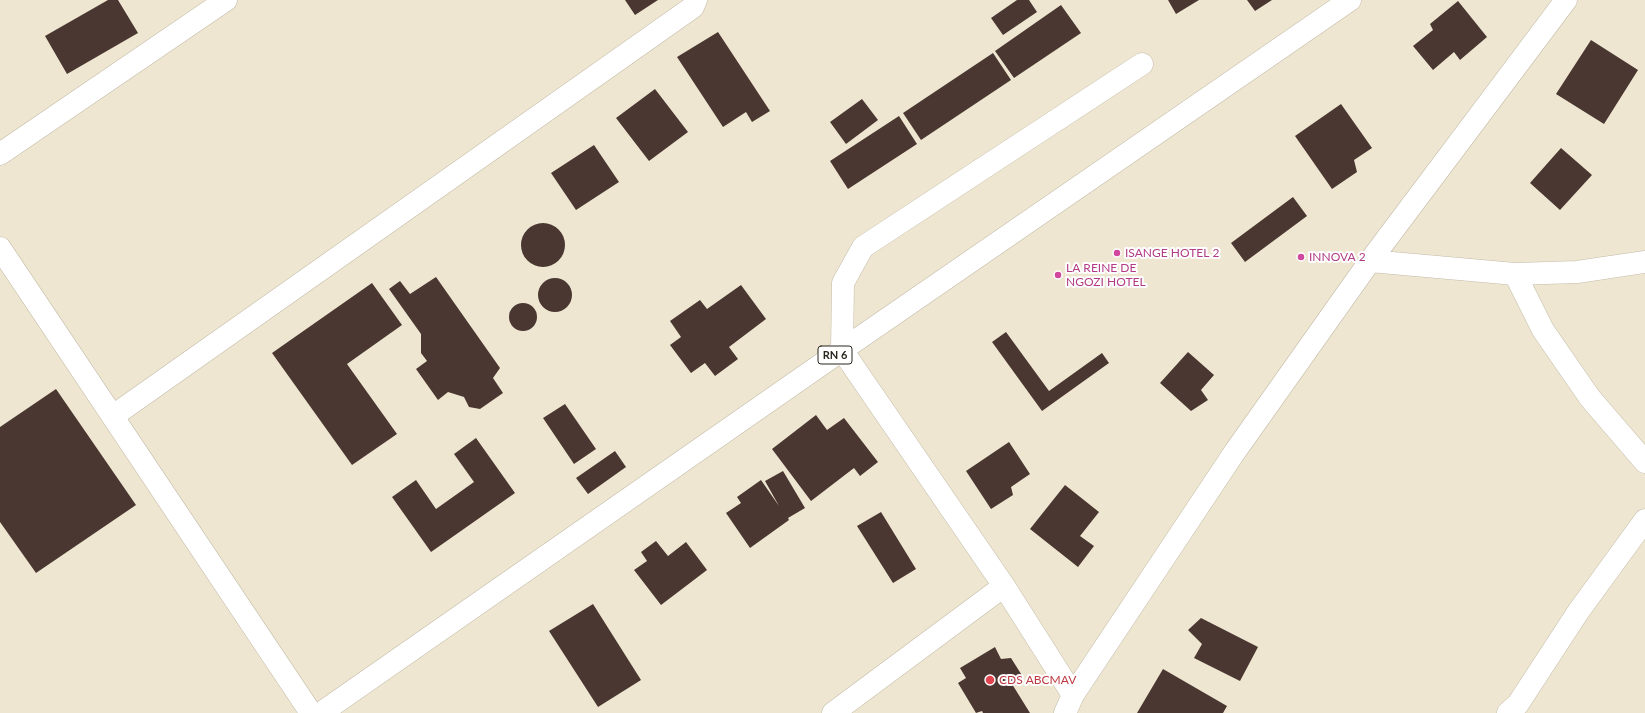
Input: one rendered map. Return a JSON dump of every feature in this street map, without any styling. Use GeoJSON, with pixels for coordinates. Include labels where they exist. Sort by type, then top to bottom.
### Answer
{"type":"FeatureCollection","features":[{"type":"Feature","properties":{"kind":"street"},"geometry":{"type":"LineString","coordinates":[[0,154],[226,0]]}},
{"type":"Feature","properties":{"kind":"street"},"geometry":{"type":"LineString","coordinates":[[113,416],[693,7],[696,0]]}},
{"type":"Feature","properties":{"kind":"street","name":"RN 6"},"geometry":{"type":"LineString","coordinates":[[321,713],[842,350],[1350,0]]}},
{"type":"Feature","properties":{"kind":"street"},"geometry":{"type":"LineString","coordinates":[[1142,64],[863,247],[843,283],[842,350],[1004,586],[1069,704],[1234,453],[1370,261],[1566,0]]}},
{"type":"Feature","properties":{"kind":"street"},"geometry":{"type":"LineString","coordinates":[[0,248],[311,713]]}},
{"type":"Feature","properties":{"kind":"street"},"geometry":{"type":"LineString","coordinates":[[1370,261],[1515,274],[1577,272],[1645,262]]}},
{"type":"Feature","properties":{"kind":"street"},"geometry":{"type":"LineString","coordinates":[[1515,274],[1543,330],[1590,398],[1645,462]]}},
{"type":"Feature","properties":{"kind":"street"},"geometry":{"type":"LineString","coordinates":[[1508,713],[1518,704],[1578,612],[1645,520]]}},
{"type":"Feature","properties":{"kind":"street"},"geometry":{"type":"LineString","coordinates":[[833,713],[1004,586]]}},
{"type":"Feature","properties":{"kind":"building"},"geometry":{"type":"Polygon","coordinates":[[[108,0],[118,0],[138,33],[67,74],[45,36],[108,0]]]}},
{"type":"Feature","properties":{"kind":"building"},"geometry":{"type":"Polygon","coordinates":[[[625,0],[658,0],[635,15],[625,0]]]}},
{"type":"Feature","properties":{"kind":"building"},"geometry":{"type":"Polygon","coordinates":[[[1017,0],[1029,0],[1037,12],[1003,35],[991,18],[1017,0]]]}},
{"type":"Feature","properties":{"kind":"building"},"geometry":{"type":"Polygon","coordinates":[[[1168,0],[1199,0],[1176,14],[1168,0]]]}},
{"type":"Feature","properties":{"kind":"building"},"geometry":{"type":"Polygon","coordinates":[[[1247,0],[1272,0],[1255,11],[1247,0]]]}},
{"type":"Feature","properties":{"kind":"building"},"geometry":{"type":"Polygon","coordinates":[[[1458,1],[1487,37],[1460,60],[1454,52],[1433,70],[1413,46],[1433,30],[1430,24],[1458,1]]]}},
{"type":"Feature","properties":{"kind":"building"},"geometry":{"type":"Polygon","coordinates":[[[1061,5],[1081,33],[1014,78],[995,51],[1061,5]]]}},
{"type":"Feature","properties":{"kind":"building"},"geometry":{"type":"Polygon","coordinates":[[[718,32],[770,111],[752,122],[746,112],[723,127],[677,57],[718,32]]]}},
{"type":"Feature","properties":{"kind":"building"},"geometry":{"type":"Polygon","coordinates":[[[1591,40],[1638,70],[1604,124],[1556,94],[1591,40]]]}},
{"type":"Feature","properties":{"kind":"building"},"geometry":{"type":"Polygon","coordinates":[[[993,53],[1011,80],[921,140],[903,113],[993,53]]]}},
{"type":"Feature","properties":{"kind":"building"},"geometry":{"type":"Polygon","coordinates":[[[655,89],[688,132],[649,161],[616,118],[655,89]]]}},
{"type":"Feature","properties":{"kind":"building"},"geometry":{"type":"Polygon","coordinates":[[[862,99],[878,120],[846,144],[830,122],[862,99]]]}},
{"type":"Feature","properties":{"kind":"building"},"geometry":{"type":"Polygon","coordinates":[[[1341,104],[1372,148],[1354,160],[1357,172],[1332,189],[1295,136],[1341,104]]]}},
{"type":"Feature","properties":{"kind":"building"},"geometry":{"type":"Polygon","coordinates":[[[899,116],[917,144],[848,189],[830,161],[899,116]]]}},
{"type":"Feature","properties":{"kind":"building"},"geometry":{"type":"Polygon","coordinates":[[[594,145],[619,182],[576,210],[551,173],[594,145]]]}},
{"type":"Feature","properties":{"kind":"building"},"geometry":{"type":"Polygon","coordinates":[[[1561,148],[1592,175],[1560,210],[1530,183],[1561,148]]]}},
{"type":"Feature","properties":{"kind":"building"},"geometry":{"type":"Polygon","coordinates":[[[1293,197],[1307,216],[1245,262],[1231,243],[1293,197]]]}},
{"type":"Feature","properties":{"kind":"building"},"geometry":{"type":"Polygon","coordinates":[[[539,223],[547,223],[552,224],[559,229],[564,236],[564,254],[559,261],[552,266],[539,267],[531,264],[524,257],[521,249],[521,241],[524,233],[531,226],[539,223]]]}},
{"type":"Feature","properties":{"kind":"building"},"geometry":{"type":"Polygon","coordinates":[[[436,277],[500,368],[493,378],[503,393],[480,409],[469,407],[464,397],[448,392],[438,400],[416,369],[427,361],[421,353],[421,334],[389,289],[400,281],[410,294],[436,277]]]}},
{"type":"Feature","properties":{"kind":"building"},"geometry":{"type":"Polygon","coordinates":[[[552,278],[558,278],[567,283],[571,289],[571,301],[567,307],[558,312],[552,312],[543,307],[538,298],[538,292],[543,283],[552,278]]]}},
{"type":"Feature","properties":{"kind":"building"},"geometry":{"type":"Polygon","coordinates":[[[372,283],[402,325],[347,364],[397,434],[352,465],[272,353],[372,283]]]}},
{"type":"Feature","properties":{"kind":"building"},"geometry":{"type":"Polygon","coordinates":[[[741,285],[766,319],[729,347],[738,359],[715,376],[705,363],[691,373],[670,345],[681,337],[670,321],[700,300],[707,309],[741,285]]]}},
{"type":"Feature","properties":{"kind":"building"},"geometry":{"type":"Polygon","coordinates":[[[523,303],[533,307],[537,317],[533,327],[523,331],[513,327],[509,317],[513,307],[523,303]]]}},
{"type":"Feature","properties":{"kind":"building"},"geometry":{"type":"Polygon","coordinates":[[[1006,332],[1049,391],[1102,353],[1109,363],[1042,411],[992,342],[1006,332]]]}},
{"type":"Feature","properties":{"kind":"building"},"geometry":{"type":"Polygon","coordinates":[[[1188,352],[1214,375],[1201,390],[1208,400],[1191,411],[1160,383],[1188,352]]]}},
{"type":"Feature","properties":{"kind":"building"},"geometry":{"type":"Polygon","coordinates":[[[56,389],[136,505],[36,573],[0,522],[0,427],[56,389]]]}},
{"type":"Feature","properties":{"kind":"building"},"geometry":{"type":"Polygon","coordinates":[[[565,404],[596,449],[574,464],[543,418],[565,404]]]}},
{"type":"Feature","properties":{"kind":"building"},"geometry":{"type":"Polygon","coordinates":[[[816,415],[827,430],[844,418],[878,462],[860,476],[854,468],[811,501],[772,449],[816,415]]]}},
{"type":"Feature","properties":{"kind":"building"},"geometry":{"type":"Polygon","coordinates":[[[476,438],[515,493],[431,552],[392,497],[416,480],[436,509],[474,482],[454,454],[476,438]]]}},
{"type":"Feature","properties":{"kind":"building"},"geometry":{"type":"Polygon","coordinates":[[[1009,442],[1030,474],[1011,487],[1013,495],[991,509],[966,471],[1009,442]]]}},
{"type":"Feature","properties":{"kind":"building"},"geometry":{"type":"Polygon","coordinates":[[[615,451],[626,467],[588,494],[576,478],[615,451]]]}},
{"type":"Feature","properties":{"kind":"building"},"geometry":{"type":"Polygon","coordinates":[[[783,471],[805,508],[788,518],[789,520],[750,548],[726,513],[741,503],[737,497],[761,480],[779,506],[765,481],[783,471]]]}},
{"type":"Feature","properties":{"kind":"building"},"geometry":{"type":"Polygon","coordinates":[[[1065,485],[1099,512],[1080,536],[1094,546],[1078,567],[1030,529],[1065,485]]]}},
{"type":"Feature","properties":{"kind":"building"},"geometry":{"type":"Polygon","coordinates":[[[881,512],[916,569],[893,583],[857,526],[881,512]]]}},
{"type":"Feature","properties":{"kind":"building"},"geometry":{"type":"Polygon","coordinates":[[[656,541],[668,556],[686,542],[707,570],[661,605],[634,570],[647,561],[641,552],[656,541]]]}},
{"type":"Feature","properties":{"kind":"building"},"geometry":{"type":"Polygon","coordinates":[[[593,604],[641,680],[598,707],[549,631],[593,604]]]}},
{"type":"Feature","properties":{"kind":"building"},"geometry":{"type":"Polygon","coordinates":[[[1201,618],[1258,647],[1240,681],[1194,658],[1202,644],[1188,630],[1201,618]]]}},
{"type":"Feature","properties":{"kind":"building","name":"CDS ABCMAV"},"geometry":{"type":"Polygon","coordinates":[[[995,647],[1001,659],[1011,658],[1023,677],[1012,684],[1030,713],[983,713],[982,711],[976,713],[958,683],[966,678],[960,668],[995,647]]]}},
{"type":"Feature","properties":{"kind":"building"},"geometry":{"type":"Polygon","coordinates":[[[1163,669],[1227,706],[1223,713],[1137,713],[1163,669]]]}},
{"type":"Feature","properties":{"kind":"place","name":"ISANGE HOTEL 2"},"geometry":{"type":"Point","coordinates":[1117,253]}},
{"type":"Feature","properties":{"kind":"place","name":"INNOVA 2"},"geometry":{"type":"Point","coordinates":[1301,257]}},
{"type":"Feature","properties":{"kind":"place","name":"LA REINE DE NGOZI HOTEL"},"geometry":{"type":"Point","coordinates":[1058,275]}},
{"type":"Feature","properties":{"kind":"place","name":"CDS ABCMAV"},"geometry":{"type":"Point","coordinates":[990,680]}}]}
